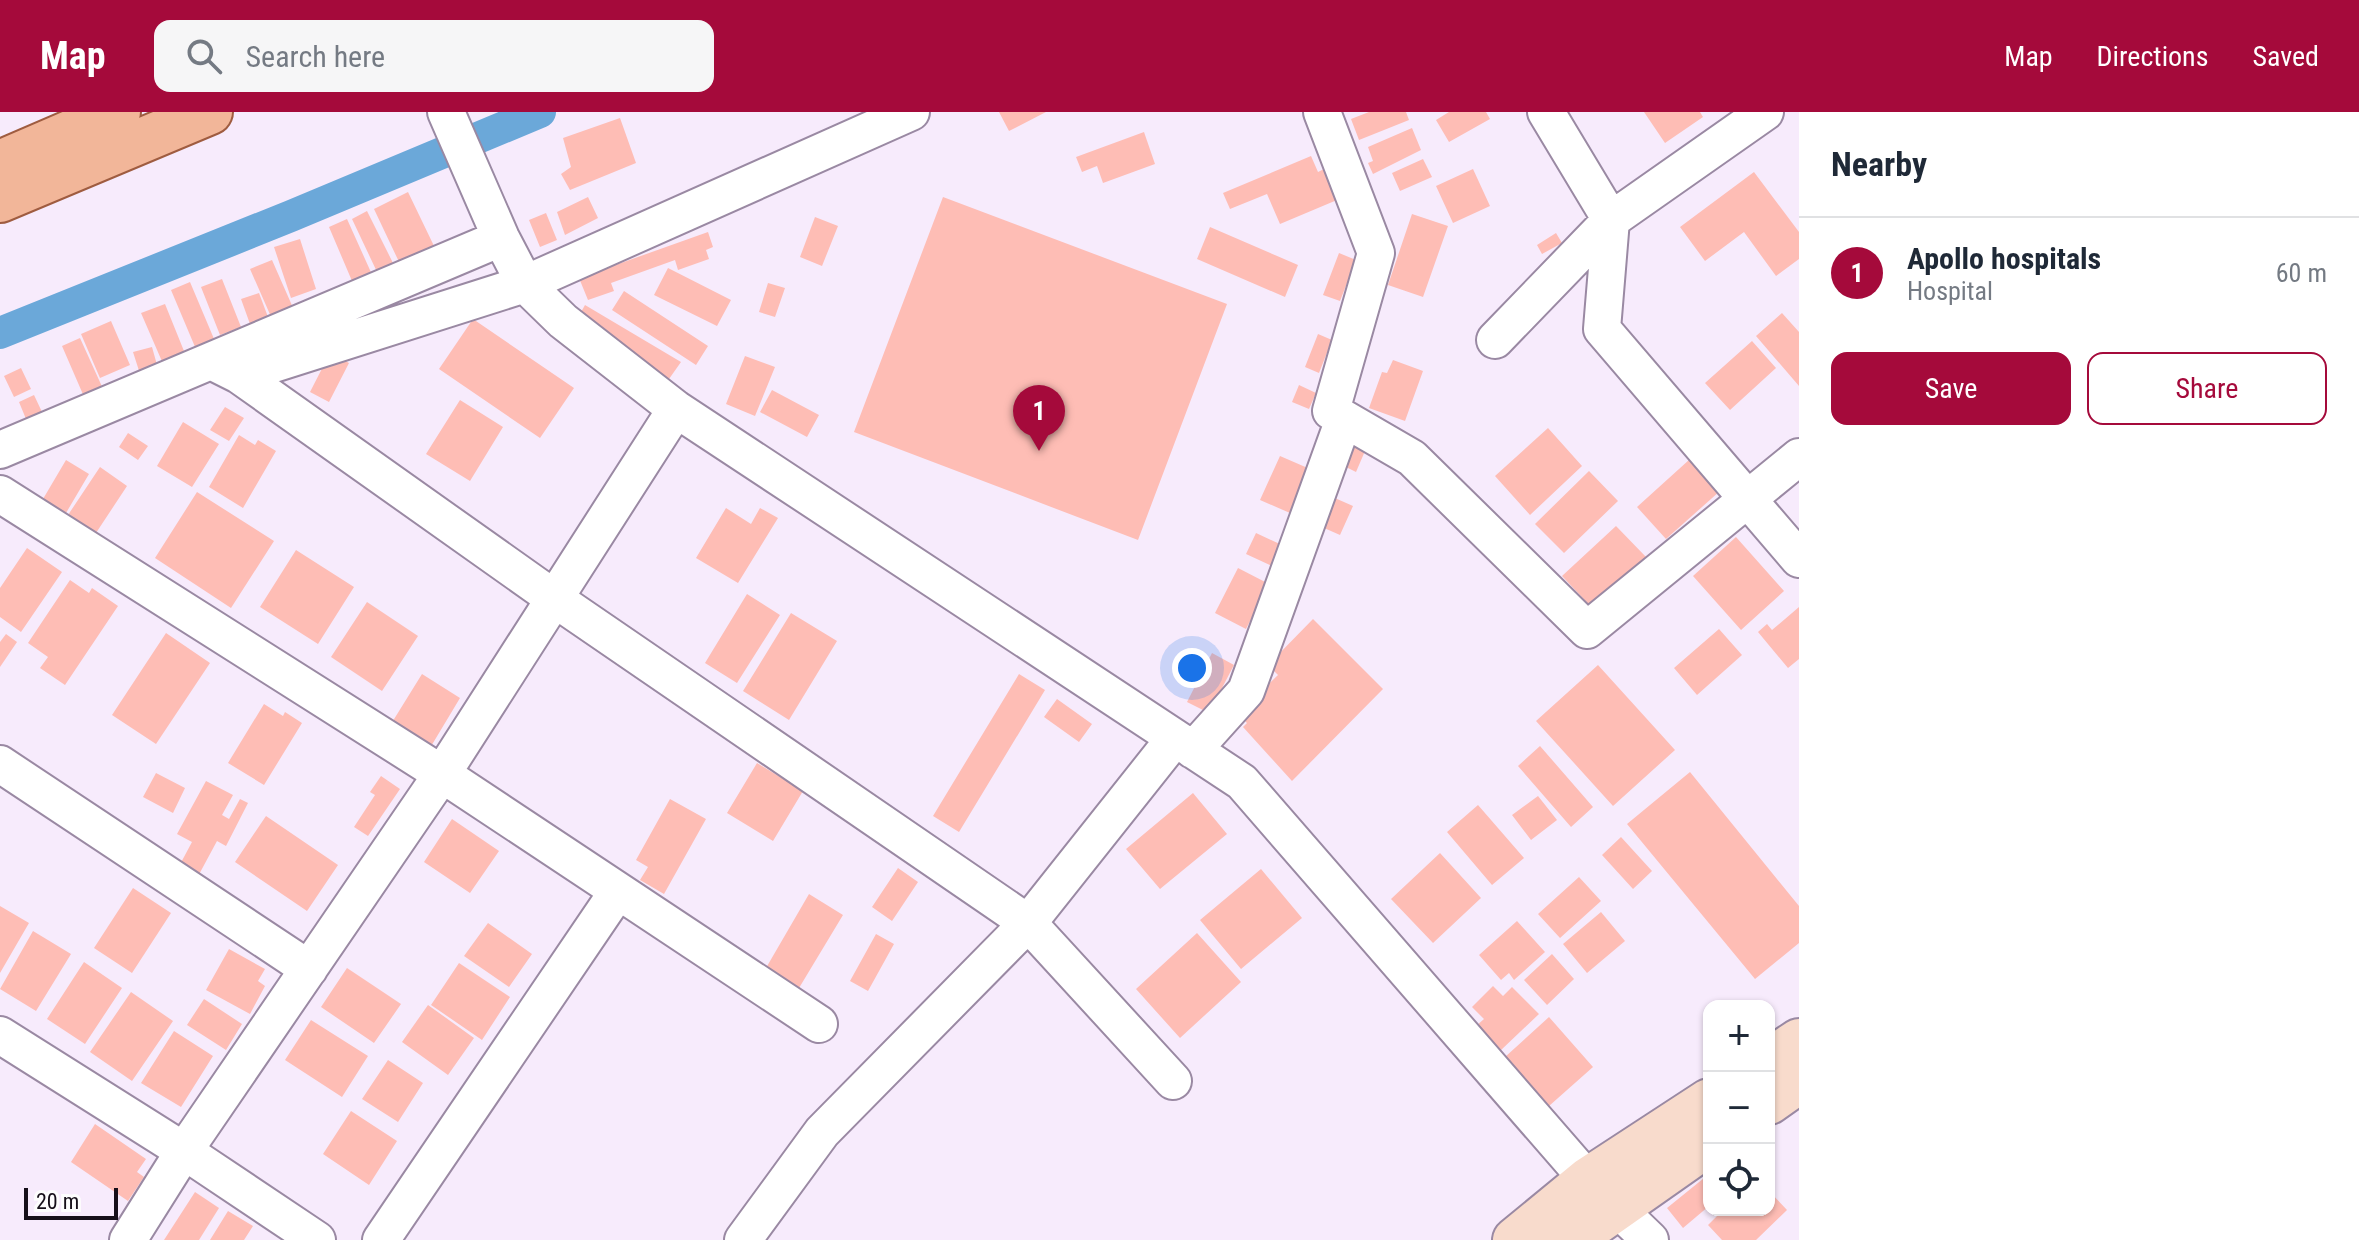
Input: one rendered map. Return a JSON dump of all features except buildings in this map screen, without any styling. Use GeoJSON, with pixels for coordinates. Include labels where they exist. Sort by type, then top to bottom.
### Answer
{"type":"FeatureCollection","features":[{"type":"Feature","properties":{"kind":"main road"},"geometry":{"type":"LineString","coordinates":[[0,163],[118,112]]}},
{"type":"Feature","properties":{"kind":"main road"},"geometry":{"type":"LineString","coordinates":[[0,200],[210,112]]}},
{"type":"Feature","properties":{"kind":"street"},"geometry":{"type":"LineString","coordinates":[[446,112],[501,238],[525,284],[563,321],[676,409],[1242,782],[1602,1193],[1650,1240]]}},
{"type":"Feature","properties":{"kind":"street"},"geometry":{"type":"LineString","coordinates":[[0,450],[225,368],[525,284],[911,112]]}},
{"type":"Feature","properties":{"kind":"street"},"geometry":{"type":"LineString","coordinates":[[1322,112],[1376,253],[1331,411],[1412,458],[1587,630],[1799,457]]}},
{"type":"Feature","properties":{"kind":"street"},"geometry":{"type":"LineString","coordinates":[[1546,112],[1611,220],[1602,329],[1799,559]]}},
{"type":"Feature","properties":{"kind":"street"},"geometry":{"type":"LineString","coordinates":[[1495,340],[1611,220],[1765,112]]}},
{"type":"Feature","properties":{"kind":"street"},"geometry":{"type":"LineString","coordinates":[[225,368],[501,238]]}},
{"type":"Feature","properties":{"kind":"street"},"geometry":{"type":"LineString","coordinates":[[225,368],[555,599],[1028,923],[1173,1081]]}},
{"type":"Feature","properties":{"kind":"street"},"geometry":{"type":"LineString","coordinates":[[128,1240],[184,1151],[442,774],[676,409]]}},
{"type":"Feature","properties":{"kind":"street"},"geometry":{"type":"LineString","coordinates":[[743,1240],[822,1132],[1028,923],[1184,744],[1246,691],[1344,419]]}},
{"type":"Feature","properties":{"kind":"street"},"geometry":{"type":"LineString","coordinates":[[0,494],[442,774],[819,1024]]}},
{"type":"Feature","properties":{"kind":"street"},"geometry":{"type":"LineString","coordinates":[[0,764],[309,969]]}},
{"type":"Feature","properties":{"kind":"street"},"geometry":{"type":"LineString","coordinates":[[381,1240],[618,891]]}},
{"type":"Feature","properties":{"kind":"street"},"geometry":{"type":"LineString","coordinates":[[0,1035],[184,1151],[317,1240]]}},
{"type":"Feature","properties":{"kind":"street"},"geometry":{"type":"LineString","coordinates":[[1775,1057],[1799,1041]]}},
{"type":"Feature","properties":{"kind":"street"},"geometry":{"type":"LineString","coordinates":[[1775,1098],[1799,1081]]}},
{"type":"Feature","properties":{"kind":"street"},"geometry":{"type":"LineString","coordinates":[[1571,1240],[1602,1193],[1703,1106]]}},
{"type":"Feature","properties":{"kind":"street"},"geometry":{"type":"LineString","coordinates":[[1515,1240],[1602,1193],[1707,1144]]}},
{"type":"Feature","properties":{"kind":"waterway"},"geometry":{"type":"LineString","coordinates":[[0,333],[540,112]]}},
{"type":"Feature","properties":{"kind":"place","name":"Apollo hospitals"},"geometry":{"type":"Point","coordinates":[1039,451]}}]}
